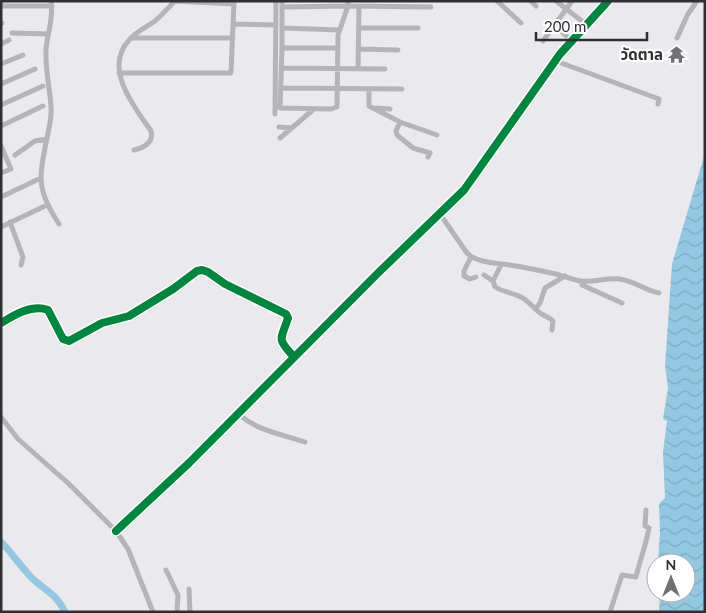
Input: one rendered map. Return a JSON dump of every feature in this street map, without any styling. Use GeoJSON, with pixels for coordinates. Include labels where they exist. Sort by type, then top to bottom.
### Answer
{"type":"FeatureCollection","features":[{"type":"Feature","properties":{"kind":"street"},"geometry":{"type":"LineString","coordinates":[[119,73],[232,73],[234,3],[174,1],[155,21],[130,38],[124,45],[119,66],[119,73],[123,86],[152,135],[149,142],[134,150]]}},
{"type":"Feature","properties":{"kind":"street"},"geometry":{"type":"LineString","coordinates":[[275,114],[276,1]]}},
{"type":"Feature","properties":{"kind":"street"},"geometry":{"type":"LineString","coordinates":[[498,1],[521,23]]}},
{"type":"Feature","properties":{"kind":"street"},"geometry":{"type":"LineString","coordinates":[[531,1],[536,6]]}},
{"type":"Feature","properties":{"kind":"street"},"geometry":{"type":"LineString","coordinates":[[556,1],[587,25]]}},
{"type":"Feature","properties":{"kind":"street"},"geometry":{"type":"LineString","coordinates":[[543,41],[572,1]]}},
{"type":"Feature","properties":{"kind":"street"},"geometry":{"type":"LineString","coordinates":[[116,531],[189,464],[294,357],[464,190],[487,160],[534,89],[572,40],[608,1]]}},
{"type":"Feature","properties":{"kind":"street"},"geometry":{"type":"LineString","coordinates":[[677,38],[688,14],[697,1]]}},
{"type":"Feature","properties":{"kind":"street"},"geometry":{"type":"LineString","coordinates":[[1,6],[51,4],[52,16],[45,62],[51,120],[41,178],[46,204],[59,224]]}},
{"type":"Feature","properties":{"kind":"street"},"geometry":{"type":"LineString","coordinates":[[348,4],[339,30],[337,107],[330,109],[280,108],[282,4],[348,4],[359,6],[431,7]]}},
{"type":"Feature","properties":{"kind":"street"},"geometry":{"type":"LineString","coordinates":[[358,69],[359,6]]}},
{"type":"Feature","properties":{"kind":"street"},"geometry":{"type":"LineString","coordinates":[[233,24],[276,25]]}},
{"type":"Feature","properties":{"kind":"street"},"geometry":{"type":"LineString","coordinates":[[282,28],[339,30]]}},
{"type":"Feature","properties":{"kind":"street"},"geometry":{"type":"LineString","coordinates":[[359,28],[418,28]]}},
{"type":"Feature","properties":{"kind":"street"},"geometry":{"type":"LineString","coordinates":[[561,28],[562,32],[572,40]]}},
{"type":"Feature","properties":{"kind":"street"},"geometry":{"type":"LineString","coordinates":[[12,34],[48,34]]}},
{"type":"Feature","properties":{"kind":"street"},"geometry":{"type":"LineString","coordinates":[[130,38],[233,38]]}},
{"type":"Feature","properties":{"kind":"street"},"geometry":{"type":"LineString","coordinates":[[1,44],[10,40]]}},
{"type":"Feature","properties":{"kind":"street"},"geometry":{"type":"LineString","coordinates":[[282,48],[338,48]]}},
{"type":"Feature","properties":{"kind":"street"},"geometry":{"type":"LineString","coordinates":[[359,50],[398,50]]}},
{"type":"Feature","properties":{"kind":"street"},"geometry":{"type":"LineString","coordinates":[[1,64],[23,55]]}},
{"type":"Feature","properties":{"kind":"street"},"geometry":{"type":"LineString","coordinates":[[556,61],[659,99],[658,104]]}},
{"type":"Feature","properties":{"kind":"street"},"geometry":{"type":"LineString","coordinates":[[281,68],[385,70]]}},
{"type":"Feature","properties":{"kind":"street"},"geometry":{"type":"LineString","coordinates":[[1,84],[35,70]]}},
{"type":"Feature","properties":{"kind":"street"},"geometry":{"type":"LineString","coordinates":[[1,104],[43,86]]}},
{"type":"Feature","properties":{"kind":"street"},"geometry":{"type":"LineString","coordinates":[[281,88],[402,89]]}},
{"type":"Feature","properties":{"kind":"street"},"geometry":{"type":"LineString","coordinates":[[369,89],[369,106],[400,122],[437,135]]}},
{"type":"Feature","properties":{"kind":"street"},"geometry":{"type":"LineString","coordinates":[[1,126],[43,106]]}},
{"type":"Feature","properties":{"kind":"street"},"geometry":{"type":"LineString","coordinates":[[280,138],[314,108]]}},
{"type":"Feature","properties":{"kind":"street"},"geometry":{"type":"LineString","coordinates":[[373,108],[390,109]]}},
{"type":"Feature","properties":{"kind":"street"},"geometry":{"type":"LineString","coordinates":[[400,122],[396,131],[397,135],[414,148],[430,153],[428,158]]}},
{"type":"Feature","properties":{"kind":"street"},"geometry":{"type":"LineString","coordinates":[[279,127],[293,128]]}},
{"type":"Feature","properties":{"kind":"street"},"geometry":{"type":"LineString","coordinates":[[15,155],[36,141],[47,139]]}},
{"type":"Feature","properties":{"kind":"street"},"geometry":{"type":"LineString","coordinates":[[1,173],[11,169],[2,149]]}},
{"type":"Feature","properties":{"kind":"street"},"geometry":{"type":"LineString","coordinates":[[1,197],[41,178]]}},
{"type":"Feature","properties":{"kind":"street"},"geometry":{"type":"LineString","coordinates":[[1,227],[46,204]]}},
{"type":"Feature","properties":{"kind":"street"},"geometry":{"type":"LineString","coordinates":[[440,214],[466,253],[471,257],[581,281],[593,282],[608,278],[621,279],[659,293]]}},
{"type":"Feature","properties":{"kind":"street"},"geometry":{"type":"LineString","coordinates":[[10,222],[23,257],[21,265]]}},
{"type":"Feature","properties":{"kind":"street"},"geometry":{"type":"LineString","coordinates":[[471,257],[464,271],[464,276],[470,279],[476,277]]}},
{"type":"Feature","properties":{"kind":"street"},"geometry":{"type":"LineString","coordinates":[[501,265],[493,280],[495,287],[503,292],[520,297],[536,308],[537,311],[550,318],[553,321],[552,330]]}},
{"type":"Feature","properties":{"kind":"street"},"geometry":{"type":"LineString","coordinates":[[1,324],[26,311],[42,308],[48,310],[63,339],[69,341],[102,323],[129,316],[173,290],[197,271],[202,270],[231,287],[286,314],[288,318],[281,339],[283,345],[294,357]]}},
{"type":"Feature","properties":{"kind":"street"},"geometry":{"type":"LineString","coordinates":[[484,275],[493,280]]}},
{"type":"Feature","properties":{"kind":"street"},"geometry":{"type":"LineString","coordinates":[[536,308],[540,303],[545,288],[564,276]]}},
{"type":"Feature","properties":{"kind":"street"},"geometry":{"type":"LineString","coordinates":[[581,281],[582,286],[622,303]]}},
{"type":"Feature","properties":{"kind":"street"},"geometry":{"type":"LineString","coordinates":[[239,414],[248,422],[305,442]]}},
{"type":"Feature","properties":{"kind":"street"},"geometry":{"type":"LineString","coordinates":[[1,416],[26,447],[64,479],[116,531],[128,549],[153,612]]}},
{"type":"Feature","properties":{"kind":"street"},"geometry":{"type":"LineString","coordinates":[[610,612],[622,575],[636,577],[649,528],[645,526],[646,510]]}},
{"type":"Feature","properties":{"kind":"street"},"geometry":{"type":"LineString","coordinates":[[166,570],[178,595],[177,612]]}},
{"type":"Feature","properties":{"kind":"street"},"geometry":{"type":"LineString","coordinates":[[189,589],[190,612]]}},
{"type":"Feature","properties":{"kind":"water"},"geometry":{"type":"Polygon","coordinates":[[[705,153],[705,612],[659,612],[659,603],[696,603],[696,553],[659,553],[659,504],[665,498],[663,452],[667,421],[663,419],[668,388],[665,366],[672,264],[705,153]]]}},
{"type":"Feature","properties":{"kind":"waterway"},"geometry":{"type":"LineString","coordinates":[[1,542],[32,578],[58,600],[65,612]]}},
{"type":"Feature","properties":{"kind":"cycle path"},"geometry":{"type":"LineString","coordinates":[[116,531],[189,463],[378,273],[464,190],[560,54],[608,1]]}},
{"type":"Feature","properties":{"kind":"cycle path"},"geometry":{"type":"LineString","coordinates":[[1,323],[30,309],[48,310],[63,339],[69,341],[102,323],[129,316],[173,289],[197,271],[202,270],[225,284],[286,314],[288,318],[282,335],[282,342],[294,357]]}},
{"type":"Feature","properties":{"kind":"place","name":"วัดตาล"},"geometry":{"type":"Point","coordinates":[677,55]}}]}
